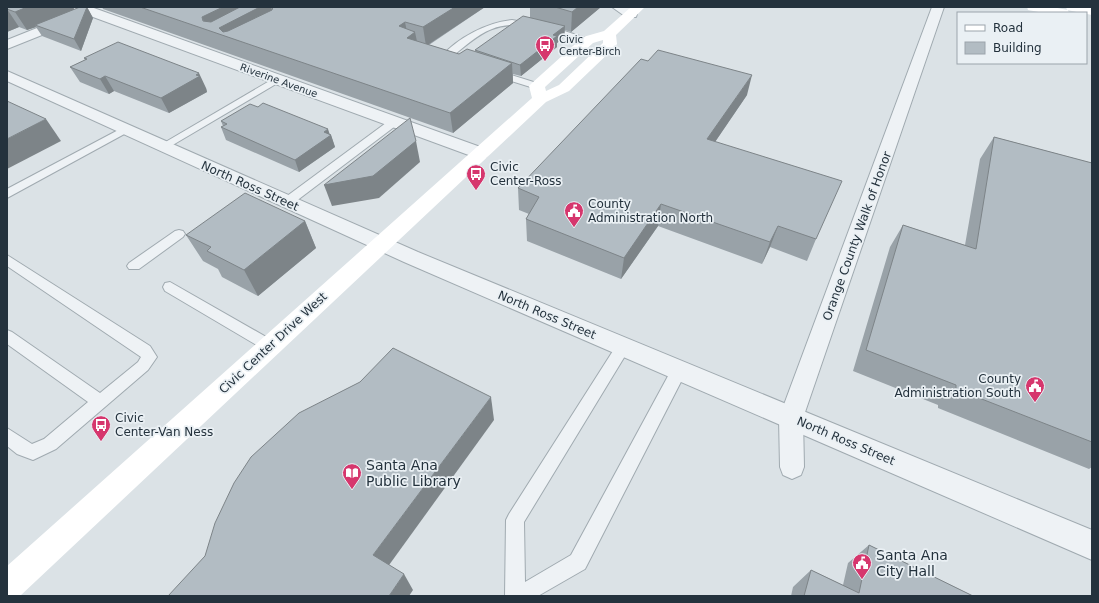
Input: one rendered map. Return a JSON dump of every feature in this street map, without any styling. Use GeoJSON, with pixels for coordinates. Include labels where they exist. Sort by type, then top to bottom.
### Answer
{"type":"FeatureCollection","features":[{"type":"Feature","properties":{"kind":"main road"},"geometry":{"type":"LineString","coordinates":[[1033,7],[1058,12]]}},
{"type":"Feature","properties":{"kind":"main road"},"geometry":{"type":"LineString","coordinates":[[1072,7],[1092,11]]}},
{"type":"Feature","properties":{"kind":"main road","name":"Civic Center Drive West"},"geometry":{"type":"LineString","coordinates":[[10,580],[270,346],[480,153],[588,40],[609,34],[635,10]]}},
{"type":"Feature","properties":{"kind":"main road","name":"Civic Center Drive West"},"geometry":{"type":"LineString","coordinates":[[538,92],[564,88],[610,44],[609,34]]}},
{"type":"Feature","properties":{"kind":"street"},"geometry":{"type":"LineString","coordinates":[[618,7],[635,10]]}},
{"type":"Feature","properties":{"kind":"street","name":"Orange County Walk of Honor"},"geometry":{"type":"LineString","coordinates":[[792,467],[791,418],[938,7]]}},
{"type":"Feature","properties":{"kind":"street"},"geometry":{"type":"LineString","coordinates":[[7,45],[89,8]]}},
{"type":"Feature","properties":{"kind":"street","name":"Riverine Avenue"},"geometry":{"type":"LineString","coordinates":[[89,8],[480,153]]}},
{"type":"Feature","properties":{"kind":"street","name":"North Ross Street"},"geometry":{"type":"LineString","coordinates":[[7,75],[124,130],[381,244],[1092,545]]}},
{"type":"Feature","properties":{"kind":"lane"},"geometry":{"type":"LineString","coordinates":[[461,62],[442,56],[488,27],[497,25],[534,25],[588,40]]}},
{"type":"Feature","properties":{"kind":"lane"},"geometry":{"type":"LineString","coordinates":[[484,69],[538,92]]}},
{"type":"Feature","properties":{"kind":"lane"},"geometry":{"type":"LineString","coordinates":[[162,147],[278,79]]}},
{"type":"Feature","properties":{"kind":"lane"},"geometry":{"type":"LineString","coordinates":[[287,202],[394,122]]}},
{"type":"Feature","properties":{"kind":"lane"},"geometry":{"type":"LineString","coordinates":[[7,194],[124,130]]}},
{"type":"Feature","properties":{"kind":"lane"},"geometry":{"type":"LineString","coordinates":[[134,266],[179,234]]}},
{"type":"Feature","properties":{"kind":"lane"},"geometry":{"type":"LineString","coordinates":[[7,260],[145,350],[149,357],[143,366],[50,444],[33,452],[23,449],[7,436]]}},
{"type":"Feature","properties":{"kind":"lane"},"geometry":{"type":"LineString","coordinates":[[170,287],[270,346]]}},
{"type":"Feature","properties":{"kind":"lane"},"geometry":{"type":"LineString","coordinates":[[7,336],[100,402]]}},
{"type":"Feature","properties":{"kind":"lane"},"geometry":{"type":"LineString","coordinates":[[514,596],[515,520],[596,394],[623,347]]}},
{"type":"Feature","properties":{"kind":"lane"},"geometry":{"type":"LineString","coordinates":[[519,596],[578,562],[679,370]]}},
{"type":"Feature","properties":{"kind":"building"},"geometry":{"type":"Polygon","coordinates":[[[7,7],[27,7],[15,12],[7,9],[7,7]]]}},
{"type":"Feature","properties":{"kind":"building"},"geometry":{"type":"Polygon","coordinates":[[[80,7],[87,7],[74,39],[35,25],[80,7]]]}},
{"type":"Feature","properties":{"kind":"building"},"geometry":{"type":"Polygon","coordinates":[[[140,7],[223,7],[202,17],[203,21],[211,22],[240,7],[260,7],[219,28],[223,32],[272,10],[273,7],[455,7],[423,27],[405,22],[399,26],[415,32],[407,38],[459,54],[467,49],[512,63],[450,113],[140,7]]]}},
{"type":"Feature","properties":{"kind":"building"},"geometry":{"type":"Polygon","coordinates":[[[555,7],[578,7],[572,12],[555,7]]]}},
{"type":"Feature","properties":{"kind":"building"},"geometry":{"type":"Polygon","coordinates":[[[523,16],[565,26],[553,35],[557,36],[520,65],[475,50],[523,16]]]}},
{"type":"Feature","properties":{"kind":"building"},"geometry":{"type":"Polygon","coordinates":[[[118,42],[199,73],[196,75],[200,76],[161,98],[105,76],[100,79],[70,67],[87,59],[84,58],[118,42]]]}},
{"type":"Feature","properties":{"kind":"building"},"geometry":{"type":"Polygon","coordinates":[[[658,50],[752,75],[707,139],[842,181],[816,239],[778,226],[770,242],[661,204],[624,258],[526,219],[539,197],[518,188],[641,59],[648,61],[658,50]]]}},
{"type":"Feature","properties":{"kind":"building"},"geometry":{"type":"Polygon","coordinates":[[[7,101],[46,119],[7,139],[7,101]]]}},
{"type":"Feature","properties":{"kind":"building"},"geometry":{"type":"Polygon","coordinates":[[[263,103],[328,129],[324,132],[331,135],[295,160],[221,127],[227,124],[221,121],[250,104],[258,107],[263,103]]]}},
{"type":"Feature","properties":{"kind":"building"},"geometry":{"type":"Polygon","coordinates":[[[410,118],[416,141],[373,176],[324,185],[410,118]]]}},
{"type":"Feature","properties":{"kind":"building"},"geometry":{"type":"Polygon","coordinates":[[[994,137],[1092,163],[1092,442],[956,389],[956,385],[866,350],[903,225],[976,249],[994,137]]]}},
{"type":"Feature","properties":{"kind":"building"},"geometry":{"type":"Polygon","coordinates":[[[245,193],[305,221],[244,270],[207,251],[211,247],[186,235],[245,193]]]}},
{"type":"Feature","properties":{"kind":"building","name":"Santa Ana Public Library"},"geometry":{"type":"Polygon","coordinates":[[[393,348],[491,397],[373,555],[404,574],[389,596],[168,596],[205,556],[215,523],[234,483],[251,457],[299,413],[360,382],[393,348]]]}},
{"type":"Feature","properties":{"kind":"building"},"geometry":{"type":"Polygon","coordinates":[[[869,545],[973,596],[804,596],[811,570],[859,593],[869,545]]]}},
{"type":"Feature","properties":{"kind":"place","name":"Civic Center-Birch"},"geometry":{"type":"Point","coordinates":[545,62]}},
{"type":"Feature","properties":{"kind":"place","name":"Civic Center-Ross"},"geometry":{"type":"Point","coordinates":[476,191]}},
{"type":"Feature","properties":{"kind":"place","name":"County Administration North"},"geometry":{"type":"Point","coordinates":[574,228]}},
{"type":"Feature","properties":{"kind":"place","name":"County Administration South"},"geometry":{"type":"Point","coordinates":[1035,403]}},
{"type":"Feature","properties":{"kind":"place","name":"Civic Center-Van Ness"},"geometry":{"type":"Point","coordinates":[101,442]}},
{"type":"Feature","properties":{"kind":"place","name":"Santa Ana Public Library"},"geometry":{"type":"Point","coordinates":[352,490]}},
{"type":"Feature","properties":{"kind":"place","name":"Santa Ana City Hall"},"geometry":{"type":"Point","coordinates":[862,580]}}]}
